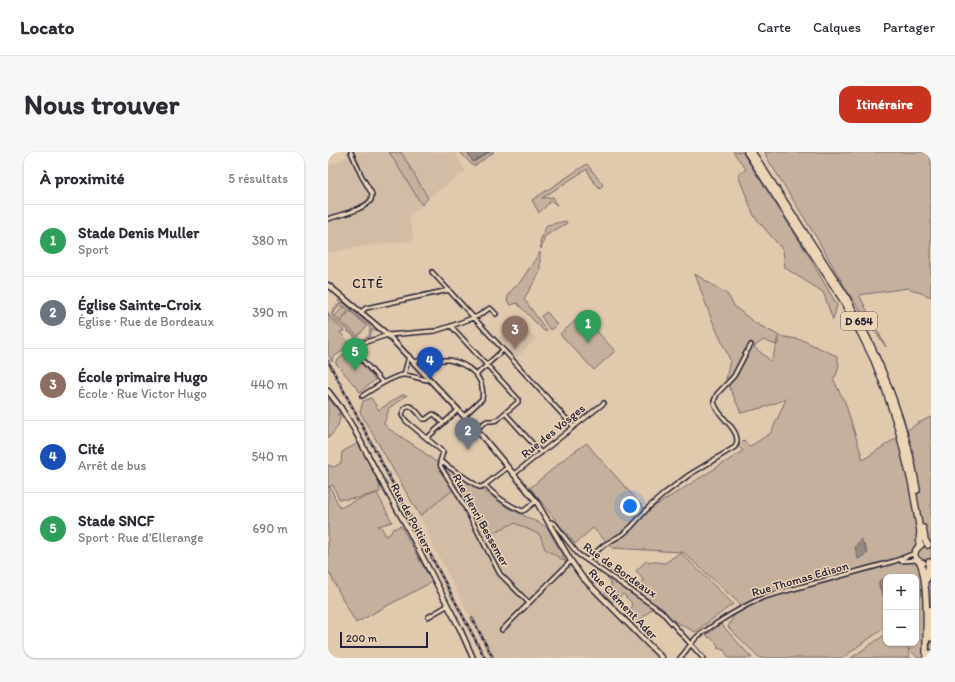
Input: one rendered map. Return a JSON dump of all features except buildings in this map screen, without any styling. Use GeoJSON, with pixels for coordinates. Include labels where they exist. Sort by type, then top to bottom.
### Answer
{"type":"FeatureCollection","features":[{"type":"Feature","properties":{"kind":"highway","name":"D 654"},"geometry":{"type":"LineString","coordinates":[[747,152],[841,297],[874,360],[898,428],[912,485],[920,531],[919,546]]}},
{"type":"Feature","properties":{"kind":"highway","name":"D 654"},"geometry":{"type":"LineString","coordinates":[[752,152],[845,295],[874,352],[888,384],[904,434],[915,477],[925,540],[930,545]]}},
{"type":"Feature","properties":{"kind":"highway"},"geometry":{"type":"LineString","coordinates":[[926,658],[926,594],[922,567],[916,558],[915,553],[917,548],[922,544],[930,545]]}},
{"type":"Feature","properties":{"kind":"highway"},"geometry":{"type":"LineString","coordinates":[[919,561],[923,563],[930,562],[927,574],[931,638]]}},
{"type":"Feature","properties":{"kind":"highway"},"geometry":{"type":"LineString","coordinates":[[931,653],[931,658]]}},
{"type":"Feature","properties":{"kind":"street"},"geometry":{"type":"LineString","coordinates":[[328,219],[355,210],[367,204],[371,199],[372,194],[350,152]]}},
{"type":"Feature","properties":{"kind":"street"},"geometry":{"type":"LineString","coordinates":[[432,272],[573,426]]}},
{"type":"Feature","properties":{"kind":"street","name":"Rue de Bordeaux"},"geometry":{"type":"LineString","coordinates":[[328,285],[388,335],[409,356],[476,429],[536,501],[548,522],[554,524],[578,554],[661,611],[703,658]]}},
{"type":"Feature","properties":{"kind":"street"},"geometry":{"type":"LineString","coordinates":[[361,312],[366,308],[449,290]]}},
{"type":"Feature","properties":{"kind":"street"},"geometry":{"type":"LineString","coordinates":[[383,383],[355,352],[354,348],[356,345],[388,335],[435,331],[478,316],[490,308],[496,314]]}},
{"type":"Feature","properties":{"kind":"street"},"geometry":{"type":"LineString","coordinates":[[451,326],[518,399],[518,402],[497,420],[487,421],[476,429]]}},
{"type":"Feature","properties":{"kind":"street"},"geometry":{"type":"LineString","coordinates":[[588,560],[604,545],[623,534],[665,493],[694,472],[735,447],[738,439],[714,405],[714,401],[717,394],[734,376],[751,345]]}},
{"type":"Feature","properties":{"kind":"street"},"geometry":{"type":"LineString","coordinates":[[476,375],[503,350]]}},
{"type":"Feature","properties":{"kind":"street"},"geometry":{"type":"LineString","coordinates":[[404,375],[409,356]]}},
{"type":"Feature","properties":{"kind":"street"},"geometry":{"type":"LineString","coordinates":[[414,362],[422,359],[449,360],[467,366],[476,375],[481,382],[482,399],[464,416]]}},
{"type":"Feature","properties":{"kind":"street"},"geometry":{"type":"LineString","coordinates":[[362,396],[383,383],[400,375],[430,380]]}},
{"type":"Feature","properties":{"kind":"street","name":"Rue de Poitiers"},"geometry":{"type":"LineString","coordinates":[[328,391],[354,428],[405,523],[474,658]]}},
{"type":"Feature","properties":{"kind":"street","name":"Rue des Vosges"},"geometry":{"type":"LineString","coordinates":[[514,474],[604,402]]}},
{"type":"Feature","properties":{"kind":"street"},"geometry":{"type":"LineString","coordinates":[[443,423],[433,414],[424,419],[414,408],[410,406],[405,409],[402,415],[409,424],[427,438],[458,410]]}},
{"type":"Feature","properties":{"kind":"street"},"geometry":{"type":"LineString","coordinates":[[506,413],[541,453]]}},
{"type":"Feature","properties":{"kind":"street","name":"Rue Henri Bessemer"},"geometry":{"type":"LineString","coordinates":[[427,438],[443,452],[440,461],[441,467],[458,494],[500,574],[529,602]]}},
{"type":"Feature","properties":{"kind":"street"},"geometry":{"type":"LineString","coordinates":[[440,461],[479,487],[485,485],[508,467]]}},
{"type":"Feature","properties":{"kind":"street"},"geometry":{"type":"LineString","coordinates":[[485,485],[509,504],[522,511],[536,501]]}},
{"type":"Feature","properties":{"kind":"street","name":"Rue Clément Ader"},"geometry":{"type":"LineString","coordinates":[[548,522],[582,577],[662,658]]}},
{"type":"Feature","properties":{"kind":"street"},"geometry":{"type":"LineString","coordinates":[[895,561],[915,553]]}},
{"type":"Feature","properties":{"kind":"street"},"geometry":{"type":"LineString","coordinates":[[502,630],[571,561]]}},
{"type":"Feature","properties":{"kind":"street"},"geometry":{"type":"LineString","coordinates":[[895,561],[919,561]]}},
{"type":"Feature","properties":{"kind":"street","name":"Rue Thomas Edison"},"geometry":{"type":"LineString","coordinates":[[680,658],[698,636],[749,603],[764,597],[895,561]]}},
{"type":"Feature","properties":{"kind":"street"},"geometry":{"type":"LineString","coordinates":[[428,617],[447,606]]}},
{"type":"Feature","properties":{"kind":"shaded area"},"geometry":{"type":"Polygon","coordinates":[[[346,152],[389,152],[422,205],[409,216],[414,240],[346,249],[328,253],[328,167],[348,156],[346,152]]]}},
{"type":"Feature","properties":{"kind":"shaded area"},"geometry":{"type":"Polygon","coordinates":[[[389,152],[401,152],[428,198],[422,205],[389,152]]]}},
{"type":"Feature","properties":{"kind":"shaded area"},"geometry":{"type":"Polygon","coordinates":[[[401,152],[454,152],[466,171],[428,198],[401,152]]]}},
{"type":"Feature","properties":{"kind":"shaded area"},"geometry":{"type":"Polygon","coordinates":[[[460,152],[467,152],[474,162],[490,152],[494,152],[476,165],[472,165],[460,152]]]}},
{"type":"Feature","properties":{"kind":"shaded area"},"geometry":{"type":"Polygon","coordinates":[[[467,152],[489,152],[473,162],[467,152]]]}},
{"type":"Feature","properties":{"kind":"shaded area"},"geometry":{"type":"Polygon","coordinates":[[[733,152],[742,152],[804,248],[837,305],[833,320],[823,292],[785,268],[783,250],[754,216],[738,175],[746,169],[733,152]]]}},
{"type":"Feature","properties":{"kind":"shaded area"},"geometry":{"type":"Polygon","coordinates":[[[765,152],[931,152],[931,297],[908,288],[859,295],[886,347],[847,291],[818,240],[767,158],[765,152]]]}},
{"type":"Feature","properties":{"kind":"shaded area"},"geometry":{"type":"Polygon","coordinates":[[[587,164],[603,185],[600,188],[592,180],[587,169],[542,198],[553,197],[557,205],[551,201],[539,213],[532,200],[587,164]]]}},
{"type":"Feature","properties":{"kind":"shaded area"},"geometry":{"type":"Polygon","coordinates":[[[566,221],[567,223],[545,236],[541,249],[540,241],[547,225],[566,221]]]}},
{"type":"Feature","properties":{"kind":"shaded area"},"geometry":{"type":"Polygon","coordinates":[[[540,252],[540,272],[524,299],[547,331],[544,331],[517,303],[511,305],[507,301],[509,293],[521,281],[540,252]]]}},
{"type":"Feature","properties":{"kind":"shaded area"},"geometry":{"type":"Polygon","coordinates":[[[695,274],[727,294],[735,307],[755,323],[778,335],[776,345],[763,340],[754,347],[771,361],[780,336],[802,340],[837,356],[839,365],[836,376],[833,378],[845,402],[863,460],[918,423],[931,417],[931,658],[918,658],[908,648],[910,658],[851,658],[883,636],[883,646],[919,646],[919,574],[883,574],[883,629],[843,658],[760,658],[728,627],[740,604],[683,552],[681,553],[733,604],[695,632],[652,609],[634,626],[625,616],[632,608],[631,602],[623,594],[612,602],[604,594],[612,586],[607,576],[612,571],[638,586],[644,581],[636,571],[646,561],[665,563],[681,552],[612,548],[593,528],[575,544],[530,488],[568,456],[587,443],[647,511],[743,451],[738,446],[744,440],[749,447],[771,433],[786,399],[765,407],[741,413],[726,379],[730,360],[711,318],[695,274]]]}},
{"type":"Feature","properties":{"kind":"shaded area"},"geometry":{"type":"Polygon","coordinates":[[[339,299],[377,330],[372,329],[371,335],[368,339],[363,341],[357,339],[333,319],[333,310],[336,306],[341,304],[338,301],[339,299]],[[340,306],[335,310],[335,318],[358,338],[362,339],[369,336],[369,326],[346,307],[340,306]]]}},
{"type":"Feature","properties":{"kind":"shaded area"},"geometry":{"type":"Polygon","coordinates":[[[343,307],[348,311],[341,321],[335,316],[343,307]]]}},
{"type":"Feature","properties":{"kind":"shaded area"},"geometry":{"type":"Polygon","coordinates":[[[350,311],[367,326],[358,336],[341,321],[350,311]]]}},
{"type":"Feature","properties":{"kind":"shaded area"},"geometry":{"type":"Polygon","coordinates":[[[328,312],[331,319],[344,331],[340,332],[349,343],[340,353],[333,357],[332,362],[328,354],[328,312]]]}},
{"type":"Feature","properties":{"kind":"shaded area"},"geometry":{"type":"Polygon","coordinates":[[[547,312],[557,325],[550,330],[541,316],[547,312]]]}},
{"type":"Feature","properties":{"kind":"shaded area"},"geometry":{"type":"Polygon","coordinates":[[[582,315],[615,351],[594,370],[560,334],[582,315]]]}},
{"type":"Feature","properties":{"kind":"shaded area"},"geometry":{"type":"Polygon","coordinates":[[[518,319],[536,339],[515,359],[496,339],[518,319]]]}},
{"type":"Feature","properties":{"kind":"shaded area"},"geometry":{"type":"Polygon","coordinates":[[[350,350],[375,380],[360,392],[335,362],[350,350]]]}},
{"type":"Feature","properties":{"kind":"shaded area"},"geometry":{"type":"Polygon","coordinates":[[[402,395],[407,395],[389,408],[384,424],[436,462],[470,481],[507,507],[547,527],[566,562],[545,549],[540,535],[515,523],[489,534],[459,485],[420,516],[360,412],[363,401],[371,398],[379,410],[402,395]]]}},
{"type":"Feature","properties":{"kind":"shaded area"},"geometry":{"type":"Polygon","coordinates":[[[328,398],[340,412],[337,415],[340,414],[340,420],[333,433],[328,438],[328,398]]]}},
{"type":"Feature","properties":{"kind":"shaded area"},"geometry":{"type":"Polygon","coordinates":[[[467,427],[473,437],[470,439],[462,431],[467,427]]]}},
{"type":"Feature","properties":{"kind":"shaded area"},"geometry":{"type":"Polygon","coordinates":[[[360,442],[378,476],[380,492],[354,498],[339,499],[333,485],[328,487],[328,465],[334,467],[341,463],[342,452],[360,442]]]}},
{"type":"Feature","properties":{"kind":"shaded area"},"geometry":{"type":"Polygon","coordinates":[[[459,484],[489,534],[515,523],[540,535],[545,549],[566,562],[614,613],[660,658],[491,658],[436,551],[420,516],[459,484]]]}},
{"type":"Feature","properties":{"kind":"shaded area"},"geometry":{"type":"Polygon","coordinates":[[[330,487],[340,508],[354,501],[377,493],[392,522],[378,526],[381,527],[386,536],[390,534],[393,529],[401,526],[432,582],[356,623],[328,570],[328,488],[330,487]]]}},
{"type":"Feature","properties":{"kind":"shaded area"},"geometry":{"type":"Polygon","coordinates":[[[861,539],[868,553],[858,559],[855,547],[861,539]]]}},
{"type":"Feature","properties":{"kind":"shaded area"},"geometry":{"type":"Polygon","coordinates":[[[883,579],[883,594],[879,586],[879,581],[883,579]]]}},
{"type":"Feature","properties":{"kind":"shaded area"},"geometry":{"type":"Polygon","coordinates":[[[721,624],[752,658],[729,658],[724,650],[717,648],[719,646],[706,635],[721,624]]]}},
{"type":"Feature","properties":{"kind":"railway"},"geometry":{"type":"LineString","coordinates":[[328,361],[485,658]]}},
{"type":"Feature","properties":{"kind":"railway"},"geometry":{"type":"LineString","coordinates":[[472,618],[493,658]]}},
{"type":"Feature","properties":{"kind":"place","name":"Stade Denis Muller"},"geometry":{"type":"Point","coordinates":[588,343]}},
{"type":"Feature","properties":{"kind":"place","name":"École primaire Hugo"},"geometry":{"type":"Point","coordinates":[515,349]}},
{"type":"Feature","properties":{"kind":"place","name":"Stade SNCF"},"geometry":{"type":"Point","coordinates":[355,371]}},
{"type":"Feature","properties":{"kind":"place","name":"Cité"},"geometry":{"type":"Point","coordinates":[430,380]}},
{"type":"Feature","properties":{"kind":"place","name":"Église Sainte-Croix"},"geometry":{"type":"Point","coordinates":[468,450]}},
{"type":"Feature","properties":{"kind":"district","name":"CITÉ"},"geometry":{"type":"Point","coordinates":[368,283]}}]}
